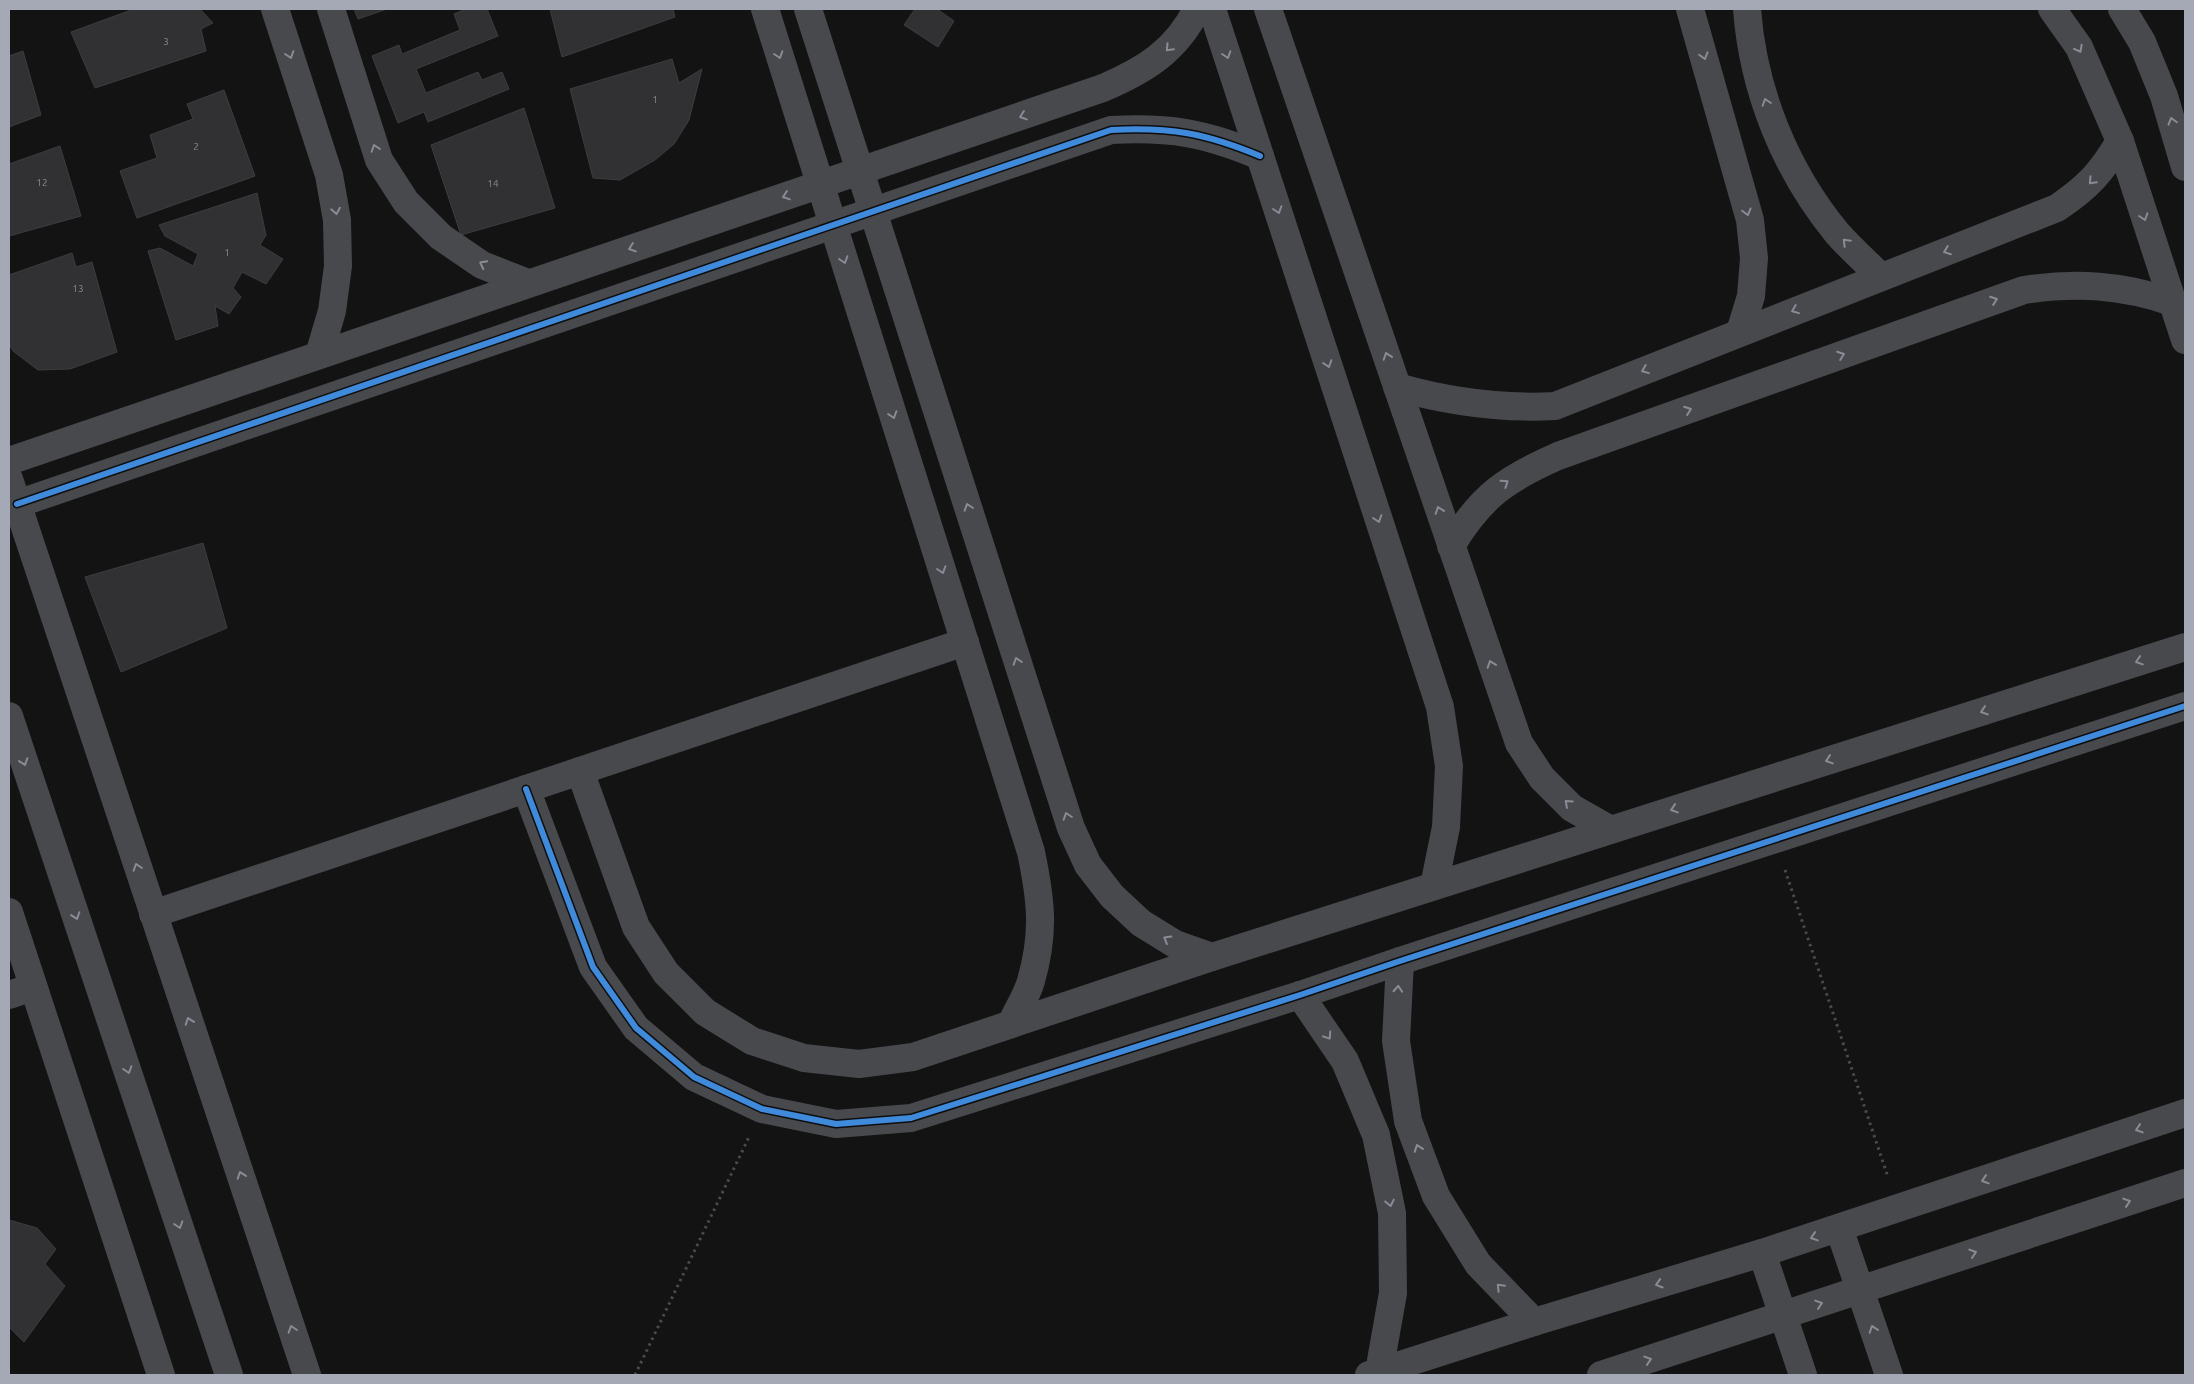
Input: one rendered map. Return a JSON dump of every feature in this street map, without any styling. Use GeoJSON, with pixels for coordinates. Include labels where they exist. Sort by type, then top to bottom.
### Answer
{"type":"FeatureCollection","features":[{"type":"Feature","properties":{"kind":"street"},"geometry":{"type":"LineString","coordinates":[[275,9],[329,175],[337,220],[338,266],[332,311],[319,355]]}},
{"type":"Feature","properties":{"kind":"street"},"geometry":{"type":"LineString","coordinates":[[331,9],[379,160],[406,202],[441,237],[482,265],[528,283]]}},
{"type":"Feature","properties":{"kind":"street"},"geometry":{"type":"LineString","coordinates":[[764,9],[1032,852],[1040,895],[1040,939],[1030,982],[1012,1022]]}},
{"type":"Feature","properties":{"kind":"street"},"geometry":{"type":"LineString","coordinates":[[808,9],[1071,828],[1094,873],[1112,896],[1141,923],[1175,944],[1212,957]]}},
{"type":"Feature","properties":{"kind":"street"},"geometry":{"type":"LineString","coordinates":[[9,461],[1103,88],[1137,74],[1166,52],[1190,23],[1197,9]]}},
{"type":"Feature","properties":{"kind":"street"},"geometry":{"type":"LineString","coordinates":[[1212,9],[1440,707],[1449,766],[1446,827],[1434,886]]}},
{"type":"Feature","properties":{"kind":"street"},"geometry":{"type":"LineString","coordinates":[[1268,9],[1519,743],[1542,778],[1572,808],[1609,829]]}},
{"type":"Feature","properties":{"kind":"street"},"geometry":{"type":"LineString","coordinates":[[1690,9],[1750,220],[1754,258],[1751,296],[1740,332]]}},
{"type":"Feature","properties":{"kind":"street"},"geometry":{"type":"LineString","coordinates":[[1747,9],[1756,71],[1782,145],[1802,183],[1837,233],[1880,276]]}},
{"type":"Feature","properties":{"kind":"street"},"geometry":{"type":"LineString","coordinates":[[2052,9],[2079,47],[2120,141],[2185,340]]}},
{"type":"Feature","properties":{"kind":"street"},"geometry":{"type":"LineString","coordinates":[[2122,9],[2142,42],[2164,96],[2185,167]]}},
{"type":"Feature","properties":{"kind":"street"},"geometry":{"type":"LineString","coordinates":[[307,1375],[13,491],[833,225],[1111,130],[1149,128],[1188,132],[1225,141],[1260,156]]}},
{"type":"Feature","properties":{"kind":"street"},"geometry":{"type":"LineString","coordinates":[[1398,387],[1428,395],[1491,406],[1555,406],[1880,276],[2057,208],[2083,190],[2104,168],[2120,141]]}},
{"type":"Feature","properties":{"kind":"street"},"geometry":{"type":"LineString","coordinates":[[1451,546],[1465,522],[1483,500],[1504,483],[1558,456],[2024,290],[2054,286],[2107,286],[2144,292],[2172,302]]}},
{"type":"Feature","properties":{"kind":"street"},"geometry":{"type":"LineString","coordinates":[[153,914],[965,642]]}},
{"type":"Feature","properties":{"kind":"street"},"geometry":{"type":"LineString","coordinates":[[580,771],[636,927],[666,974],[705,1012],[752,1041],[804,1058],[859,1064],[913,1057],[1012,1022],[1609,829],[2185,647]]}},
{"type":"Feature","properties":{"kind":"street"},"geometry":{"type":"LineString","coordinates":[[526,789],[592,967],[636,1028],[694,1077],[762,1109],[836,1124],[911,1118],[1300,995],[2185,706]]}},
{"type":"Feature","properties":{"kind":"street"},"geometry":{"type":"LineString","coordinates":[[9,716],[229,1375]]}},
{"type":"Feature","properties":{"kind":"street"},"geometry":{"type":"LineString","coordinates":[[9,912],[21,991],[161,1375]]}},
{"type":"Feature","properties":{"kind":"street"},"geometry":{"type":"LineString","coordinates":[[1400,961],[1396,1041],[1408,1121],[1440,1204],[1478,1264],[1534,1322]]}},
{"type":"Feature","properties":{"kind":"street"},"geometry":{"type":"LineString","coordinates":[[1300,995],[1345,1061],[1376,1135],[1389,1196],[1392,1213],[1393,1293],[1374,1373]]}},
{"type":"Feature","properties":{"kind":"street"},"geometry":{"type":"LineString","coordinates":[[1374,1373],[1762,1253],[2185,1113]]}},
{"type":"Feature","properties":{"kind":"street"},"geometry":{"type":"LineString","coordinates":[[1601,1375],[2185,1183]]}},
{"type":"Feature","properties":{"kind":"street"},"geometry":{"type":"LineString","coordinates":[[1839,1228],[1889,1375]]}},
{"type":"Feature","properties":{"kind":"street"},"geometry":{"type":"LineString","coordinates":[[1762,1253],[1803,1375]]}},
{"type":"Feature","properties":{"kind":"path"},"geometry":{"type":"LineString","coordinates":[[1775,840],[1899,1208]]}},
{"type":"Feature","properties":{"kind":"path"},"geometry":{"type":"LineString","coordinates":[[635,1375],[762,1109]]}},
{"type":"Feature","properties":{"kind":"building"},"geometry":{"type":"Polygon","coordinates":[[[134,9],[200,9],[213,23],[201,29],[206,51],[95,88],[71,32],[134,9]]]}},
{"type":"Feature","properties":{"kind":"building"},"geometry":{"type":"Polygon","coordinates":[[[354,9],[387,9],[358,19],[354,9]]]}},
{"type":"Feature","properties":{"kind":"building"},"geometry":{"type":"Polygon","coordinates":[[[466,9],[487,9],[498,36],[416,69],[426,93],[478,72],[482,80],[502,72],[509,89],[428,122],[424,112],[398,123],[372,56],[399,45],[402,54],[460,30],[454,14],[466,9]]]}},
{"type":"Feature","properties":{"kind":"building"},"geometry":{"type":"Polygon","coordinates":[[[550,9],[673,9],[675,17],[562,57],[550,9]]]}},
{"type":"Feature","properties":{"kind":"building"},"geometry":{"type":"Polygon","coordinates":[[[915,9],[937,9],[954,21],[938,47],[904,25],[915,9]]]}},
{"type":"Feature","properties":{"kind":"building"},"geometry":{"type":"Polygon","coordinates":[[[23,51],[41,115],[9,127],[9,56],[23,51]]]}},
{"type":"Feature","properties":{"kind":"building"},"geometry":{"type":"Polygon","coordinates":[[[672,59],[679,83],[702,69],[689,120],[674,144],[655,160],[620,180],[593,178],[570,89],[672,59]]]}},
{"type":"Feature","properties":{"kind":"building"},"geometry":{"type":"Polygon","coordinates":[[[224,90],[255,176],[137,218],[120,171],[157,158],[150,135],[193,119],[187,104],[224,90]]]}},
{"type":"Feature","properties":{"kind":"building"},"geometry":{"type":"Polygon","coordinates":[[[524,108],[555,208],[461,235],[431,145],[524,108]]]}},
{"type":"Feature","properties":{"kind":"building"},"geometry":{"type":"Polygon","coordinates":[[[60,146],[81,216],[9,236],[9,164],[60,146]]]}},
{"type":"Feature","properties":{"kind":"building"},"geometry":{"type":"Polygon","coordinates":[[[257,193],[266,235],[260,245],[283,259],[266,284],[242,272],[233,288],[241,297],[229,314],[215,306],[218,326],[176,340],[148,251],[160,248],[193,266],[198,254],[165,236],[159,225],[257,193]]]}},
{"type":"Feature","properties":{"kind":"building"},"geometry":{"type":"Polygon","coordinates":[[[72,253],[76,267],[92,262],[117,352],[70,369],[38,370],[13,351],[9,344],[9,275],[72,253]]]}},
{"type":"Feature","properties":{"kind":"building"},"geometry":{"type":"Polygon","coordinates":[[[203,543],[227,628],[121,672],[85,577],[203,543]]]}},
{"type":"Feature","properties":{"kind":"building"},"geometry":{"type":"Polygon","coordinates":[[[9,1220],[37,1228],[56,1249],[45,1264],[65,1286],[24,1342],[9,1327],[9,1220]]]}},
{"type":"Feature","properties":{"kind":"cycle path"},"geometry":{"type":"LineString","coordinates":[[17,504],[1111,130],[1132,129],[1187,133],[1222,142],[1260,156]]}},
{"type":"Feature","properties":{"kind":"cycle path"},"geometry":{"type":"LineString","coordinates":[[526,789],[593,967],[636,1028],[694,1077],[762,1109],[836,1124],[911,1118],[1300,995],[2185,706]]}}]}
